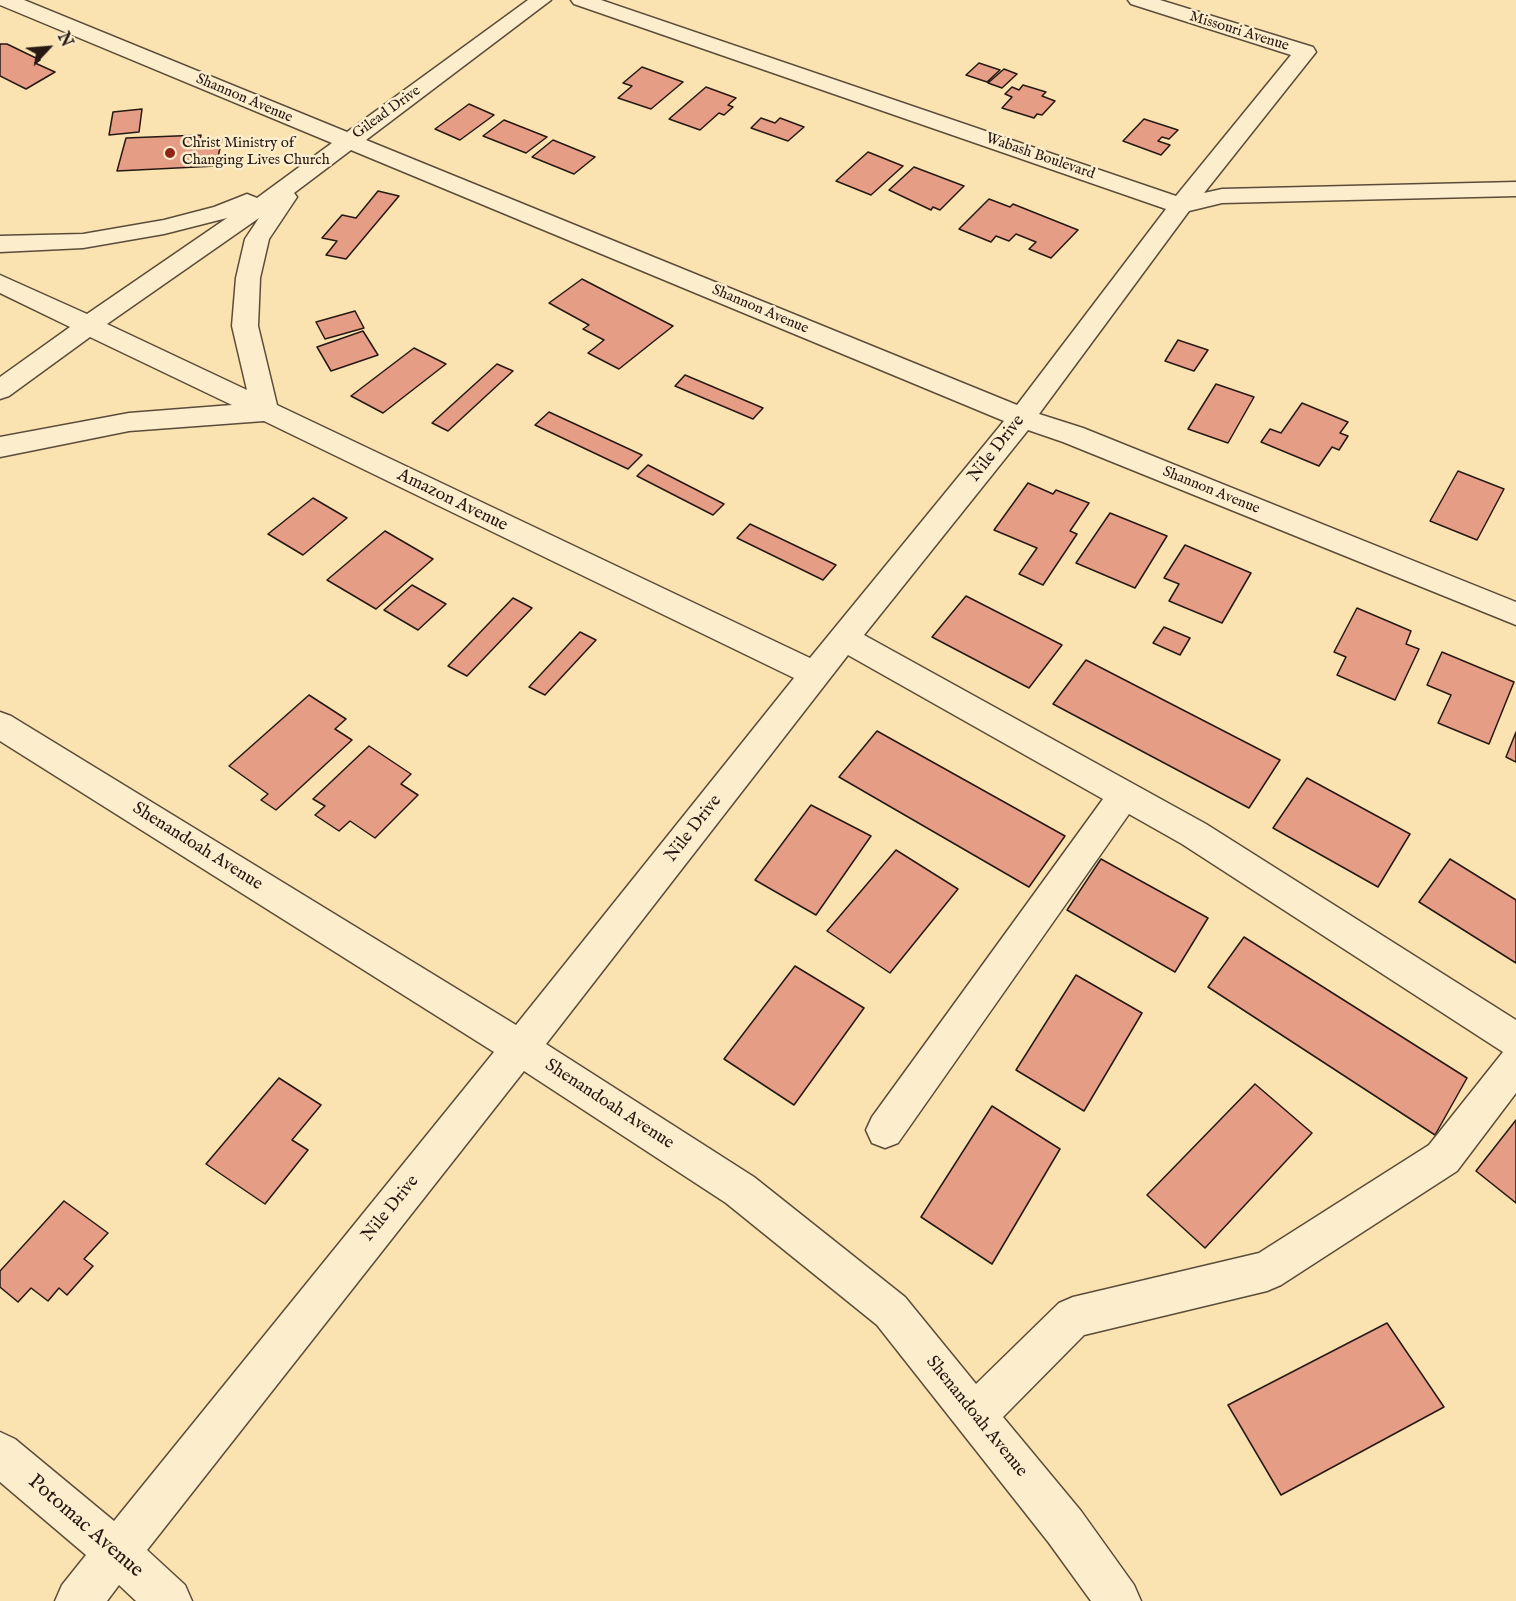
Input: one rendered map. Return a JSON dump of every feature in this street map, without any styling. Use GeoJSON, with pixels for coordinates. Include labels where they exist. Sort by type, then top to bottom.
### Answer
{"type":"FeatureCollection","features":[{"type":"Feature","properties":{"kind":"street","name":"Shannon Avenue"},"geometry":{"type":"LineString","coordinates":[[6,0],[348,142],[390,156],[1022,418],[1073,435],[1516,614]]}},
{"type":"Feature","properties":{"kind":"street","name":"Gilead Drive"},"geometry":{"type":"LineString","coordinates":[[87,327],[296,180],[541,0]]}},
{"type":"Feature","properties":{"kind":"street","name":"Wabash Boulevard"},"geometry":{"type":"LineString","coordinates":[[581,0],[1181,206]]}},
{"type":"Feature","properties":{"kind":"street","name":"Missouri Avenue"},"geometry":{"type":"LineString","coordinates":[[1138,0],[1305,52]]}},
{"type":"Feature","properties":{"kind":"street","name":"Nile Drive"},"geometry":{"type":"LineString","coordinates":[[78,1601],[844,638],[1022,418],[1181,206],[1305,52]]}},
{"type":"Feature","properties":{"kind":"street"},"geometry":{"type":"LineString","coordinates":[[0,244],[83,241],[164,226],[222,212],[296,180]]}},
{"type":"Feature","properties":{"kind":"street"},"geometry":{"type":"LineString","coordinates":[[0,447],[129,422],[265,412],[245,326],[248,278],[257,239],[296,180]]}},
{"type":"Feature","properties":{"kind":"street"},"geometry":{"type":"LineString","coordinates":[[1181,206],[1222,196],[1516,189]]}},
{"type":"Feature","properties":{"kind":"street","name":"Amazon Avenue"},"geometry":{"type":"LineString","coordinates":[[0,283],[87,327],[816,675]]}},
{"type":"Feature","properties":{"kind":"street"},"geometry":{"type":"LineString","coordinates":[[0,390],[87,327]]}},
{"type":"Feature","properties":{"kind":"street"},"geometry":{"type":"LineString","coordinates":[[844,638],[1194,834],[1516,1040]]}},
{"type":"Feature","properties":{"kind":"street","name":"Shenandoah Avenue"},"geometry":{"type":"LineString","coordinates":[[0,725],[520,1048],[740,1190],[891,1311],[1065,1527],[1118,1601]]}},
{"type":"Feature","properties":{"kind":"street"},"geometry":{"type":"LineString","coordinates":[[885,1130],[1124,795]]}},
{"type":"Feature","properties":{"kind":"street"},"geometry":{"type":"LineString","coordinates":[[974,1416],[1073,1317],[1267,1271],[1443,1158],[1516,1064]]}},
{"type":"Feature","properties":{"kind":"street","name":"Potomac Avenue"},"geometry":{"type":"LineString","coordinates":[[0,1454],[116,1552],[169,1601]]}},
{"type":"Feature","properties":{"kind":"building"},"geometry":{"type":"Polygon","coordinates":[[[0,44],[7,44],[40,60],[35,63],[55,72],[26,89],[0,76],[0,44]]]}},
{"type":"Feature","properties":{"kind":"building"},"geometry":{"type":"Polygon","coordinates":[[[979,63],[1000,70],[987,82],[966,75],[979,63]]]}},
{"type":"Feature","properties":{"kind":"building"},"geometry":{"type":"Polygon","coordinates":[[[642,67],[683,82],[651,109],[618,98],[632,86],[623,83],[642,67]]]}},
{"type":"Feature","properties":{"kind":"building"},"geometry":{"type":"Polygon","coordinates":[[[1004,69],[1017,74],[1002,88],[988,83],[1004,69]]]}},
{"type":"Feature","properties":{"kind":"building"},"geometry":{"type":"Polygon","coordinates":[[[1023,85],[1046,92],[1042,96],[1055,101],[1042,115],[1037,114],[1034,118],[1002,108],[1012,97],[1005,94],[1012,87],[1019,90],[1023,85]]]}},
{"type":"Feature","properties":{"kind":"building"},"geometry":{"type":"Polygon","coordinates":[[[706,87],[736,98],[728,105],[733,107],[724,115],[719,113],[700,130],[669,119],[706,87]]]}},
{"type":"Feature","properties":{"kind":"building"},"geometry":{"type":"Polygon","coordinates":[[[469,104],[494,115],[460,140],[435,129],[469,104]]]}},
{"type":"Feature","properties":{"kind":"building"},"geometry":{"type":"Polygon","coordinates":[[[142,109],[139,132],[109,135],[113,112],[142,109]]]}},
{"type":"Feature","properties":{"kind":"building"},"geometry":{"type":"Polygon","coordinates":[[[761,118],[775,123],[780,118],[804,127],[788,141],[751,128],[761,118]]]}},
{"type":"Feature","properties":{"kind":"building"},"geometry":{"type":"Polygon","coordinates":[[[1144,119],[1178,130],[1169,139],[1162,137],[1158,141],[1170,145],[1161,155],[1123,141],[1144,119]]]}},
{"type":"Feature","properties":{"kind":"building"},"geometry":{"type":"Polygon","coordinates":[[[504,120],[547,137],[526,153],[483,136],[504,120]]]}},
{"type":"Feature","properties":{"kind":"building","name":"Christ Ministry of Changing Lives Church"},"geometry":{"type":"Polygon","coordinates":[[[201,135],[200,140],[222,139],[216,166],[117,171],[126,138],[201,135]]]}},
{"type":"Feature","properties":{"kind":"building"},"geometry":{"type":"Polygon","coordinates":[[[553,140],[595,157],[574,174],[532,157],[553,140]]]}},
{"type":"Feature","properties":{"kind":"building"},"geometry":{"type":"Polygon","coordinates":[[[868,152],[903,166],[871,195],[836,181],[868,152]]]}},
{"type":"Feature","properties":{"kind":"building"},"geometry":{"type":"Polygon","coordinates":[[[914,167],[964,186],[940,210],[933,207],[931,210],[889,190],[914,167]]]}},
{"type":"Feature","properties":{"kind":"building"},"geometry":{"type":"Polygon","coordinates":[[[378,191],[399,196],[346,259],[326,255],[337,241],[322,238],[342,215],[356,218],[378,191]]]}},
{"type":"Feature","properties":{"kind":"building"},"geometry":{"type":"Polygon","coordinates":[[[989,199],[1010,207],[1013,204],[1078,230],[1051,258],[1029,249],[1036,242],[1016,234],[1009,241],[996,236],[991,242],[959,229],[989,199]]]}},
{"type":"Feature","properties":{"kind":"building"},"geometry":{"type":"Polygon","coordinates":[[[582,279],[673,326],[619,369],[588,353],[604,340],[583,329],[589,325],[549,303],[582,279]]]}},
{"type":"Feature","properties":{"kind":"building"},"geometry":{"type":"Polygon","coordinates":[[[355,311],[364,328],[325,339],[316,322],[355,311]]]}},
{"type":"Feature","properties":{"kind":"building"},"geometry":{"type":"Polygon","coordinates":[[[363,331],[378,355],[331,371],[317,347],[363,331]]]}},
{"type":"Feature","properties":{"kind":"building"},"geometry":{"type":"Polygon","coordinates":[[[1178,340],[1208,350],[1194,371],[1165,361],[1178,340]]]}},
{"type":"Feature","properties":{"kind":"building"},"geometry":{"type":"Polygon","coordinates":[[[414,348],[446,364],[383,413],[351,396],[414,348]]]}},
{"type":"Feature","properties":{"kind":"building"},"geometry":{"type":"Polygon","coordinates":[[[497,364],[513,371],[448,431],[432,423],[497,364]]]}},
{"type":"Feature","properties":{"kind":"building"},"geometry":{"type":"Polygon","coordinates":[[[685,375],[763,408],[753,419],[675,386],[685,375]]]}},
{"type":"Feature","properties":{"kind":"building"},"geometry":{"type":"Polygon","coordinates":[[[1216,384],[1254,397],[1228,443],[1188,429],[1216,384]]]}},
{"type":"Feature","properties":{"kind":"building"},"geometry":{"type":"Polygon","coordinates":[[[1302,403],[1348,422],[1340,433],[1348,436],[1339,450],[1332,447],[1319,466],[1261,442],[1270,429],[1281,433],[1302,403]]]}},
{"type":"Feature","properties":{"kind":"building"},"geometry":{"type":"Polygon","coordinates":[[[549,412],[642,455],[628,469],[535,425],[549,412]]]}},
{"type":"Feature","properties":{"kind":"building"},"geometry":{"type":"Polygon","coordinates":[[[648,465],[724,504],[713,515],[637,476],[648,465]]]}},
{"type":"Feature","properties":{"kind":"building"},"geometry":{"type":"Polygon","coordinates":[[[1458,471],[1504,489],[1477,540],[1430,521],[1458,471]]]}},
{"type":"Feature","properties":{"kind":"building"},"geometry":{"type":"Polygon","coordinates":[[[1028,483],[1053,494],[1056,490],[1089,503],[1070,531],[1077,534],[1043,585],[1019,574],[1037,548],[994,530],[1028,483]]]}},
{"type":"Feature","properties":{"kind":"building"},"geometry":{"type":"Polygon","coordinates":[[[313,498],[347,518],[303,555],[268,534],[313,498]]]}},
{"type":"Feature","properties":{"kind":"building"},"geometry":{"type":"Polygon","coordinates":[[[1110,513],[1167,536],[1135,588],[1076,563],[1110,513]]]}},
{"type":"Feature","properties":{"kind":"building"},"geometry":{"type":"Polygon","coordinates":[[[750,524],[836,565],[823,580],[737,538],[750,524]]]}},
{"type":"Feature","properties":{"kind":"building"},"geometry":{"type":"Polygon","coordinates":[[[385,531],[433,559],[376,609],[327,580],[385,531]]]}},
{"type":"Feature","properties":{"kind":"building"},"geometry":{"type":"Polygon","coordinates":[[[1185,545],[1251,573],[1222,623],[1169,601],[1179,584],[1164,578],[1185,545]]]}},
{"type":"Feature","properties":{"kind":"building"},"geometry":{"type":"Polygon","coordinates":[[[412,585],[446,604],[418,630],[384,610],[412,585]]]}},
{"type":"Feature","properties":{"kind":"building"},"geometry":{"type":"Polygon","coordinates":[[[966,596],[1062,645],[1029,688],[932,637],[966,596]]]}},
{"type":"Feature","properties":{"kind":"building"},"geometry":{"type":"Polygon","coordinates":[[[513,598],[532,608],[467,676],[448,666],[513,598]]]}},
{"type":"Feature","properties":{"kind":"building"},"geometry":{"type":"Polygon","coordinates":[[[1357,608],[1411,631],[1406,644],[1419,649],[1395,700],[1337,675],[1346,657],[1334,652],[1357,608]]]}},
{"type":"Feature","properties":{"kind":"building"},"geometry":{"type":"Polygon","coordinates":[[[1164,627],[1190,638],[1180,655],[1153,643],[1164,627]]]}},
{"type":"Feature","properties":{"kind":"building"},"geometry":{"type":"Polygon","coordinates":[[[580,632],[596,640],[545,695],[529,687],[580,632]]]}},
{"type":"Feature","properties":{"kind":"building"},"geometry":{"type":"Polygon","coordinates":[[[1442,652],[1514,682],[1489,744],[1438,723],[1451,695],[1427,685],[1442,652]]]}},
{"type":"Feature","properties":{"kind":"building"},"geometry":{"type":"Polygon","coordinates":[[[1086,660],[1280,760],[1249,808],[1053,704],[1086,660]]]}},
{"type":"Feature","properties":{"kind":"building"},"geometry":{"type":"Polygon","coordinates":[[[309,695],[346,719],[335,729],[352,740],[276,810],[261,800],[268,794],[229,766],[309,695]]]}},
{"type":"Feature","properties":{"kind":"building"},"geometry":{"type":"Polygon","coordinates":[[[877,731],[1065,836],[1029,887],[839,777],[877,731]]]}},
{"type":"Feature","properties":{"kind":"building"},"geometry":{"type":"Polygon","coordinates":[[[1516,732],[1516,762],[1506,757],[1516,732]]]}},
{"type":"Feature","properties":{"kind":"building"},"geometry":{"type":"Polygon","coordinates":[[[369,746],[411,774],[401,784],[418,795],[375,838],[350,821],[339,831],[315,815],[325,806],[313,799],[369,746]]]}},
{"type":"Feature","properties":{"kind":"building"},"geometry":{"type":"Polygon","coordinates":[[[1307,778],[1410,834],[1378,887],[1273,828],[1307,778]]]}},
{"type":"Feature","properties":{"kind":"building"},"geometry":{"type":"Polygon","coordinates":[[[811,805],[871,836],[816,915],[755,880],[811,805]]]}},
{"type":"Feature","properties":{"kind":"building"},"geometry":{"type":"Polygon","coordinates":[[[896,850],[958,889],[890,973],[827,931],[896,850]]]}},
{"type":"Feature","properties":{"kind":"building"},"geometry":{"type":"Polygon","coordinates":[[[1101,859],[1208,918],[1175,972],[1067,910],[1101,859]]]}},
{"type":"Feature","properties":{"kind":"building"},"geometry":{"type":"Polygon","coordinates":[[[1450,859],[1516,900],[1516,963],[1419,902],[1450,859]]]}},
{"type":"Feature","properties":{"kind":"building"},"geometry":{"type":"Polygon","coordinates":[[[1244,937],[1467,1078],[1435,1135],[1208,987],[1244,937]]]}},
{"type":"Feature","properties":{"kind":"building"},"geometry":{"type":"Polygon","coordinates":[[[795,966],[864,1008],[794,1105],[724,1059],[795,966]]]}},
{"type":"Feature","properties":{"kind":"building"},"geometry":{"type":"Polygon","coordinates":[[[1076,975],[1142,1013],[1084,1111],[1016,1070],[1076,975]]]}},
{"type":"Feature","properties":{"kind":"building"},"geometry":{"type":"Polygon","coordinates":[[[279,1078],[321,1105],[292,1140],[308,1150],[265,1204],[206,1164],[279,1078]]]}},
{"type":"Feature","properties":{"kind":"building"},"geometry":{"type":"Polygon","coordinates":[[[1255,1084],[1312,1133],[1205,1248],[1147,1195],[1255,1084]]]}},
{"type":"Feature","properties":{"kind":"building"},"geometry":{"type":"Polygon","coordinates":[[[992,1106],[1060,1149],[992,1264],[921,1217],[992,1106]]]}},
{"type":"Feature","properties":{"kind":"building"},"geometry":{"type":"Polygon","coordinates":[[[1516,1120],[1516,1203],[1476,1171],[1516,1120]]]}},
{"type":"Feature","properties":{"kind":"building"},"geometry":{"type":"Polygon","coordinates":[[[64,1201],[108,1233],[84,1259],[93,1266],[67,1295],[59,1288],[48,1301],[31,1288],[18,1302],[0,1287],[0,1271],[64,1201]]]}},
{"type":"Feature","properties":{"kind":"building"},"geometry":{"type":"Polygon","coordinates":[[[1387,1323],[1444,1407],[1281,1495],[1228,1405],[1387,1323]]]}},
{"type":"Feature","properties":{"kind":"place","name":"Christ Ministry of Changing Lives Church"},"geometry":{"type":"Point","coordinates":[170,153]}}]}
